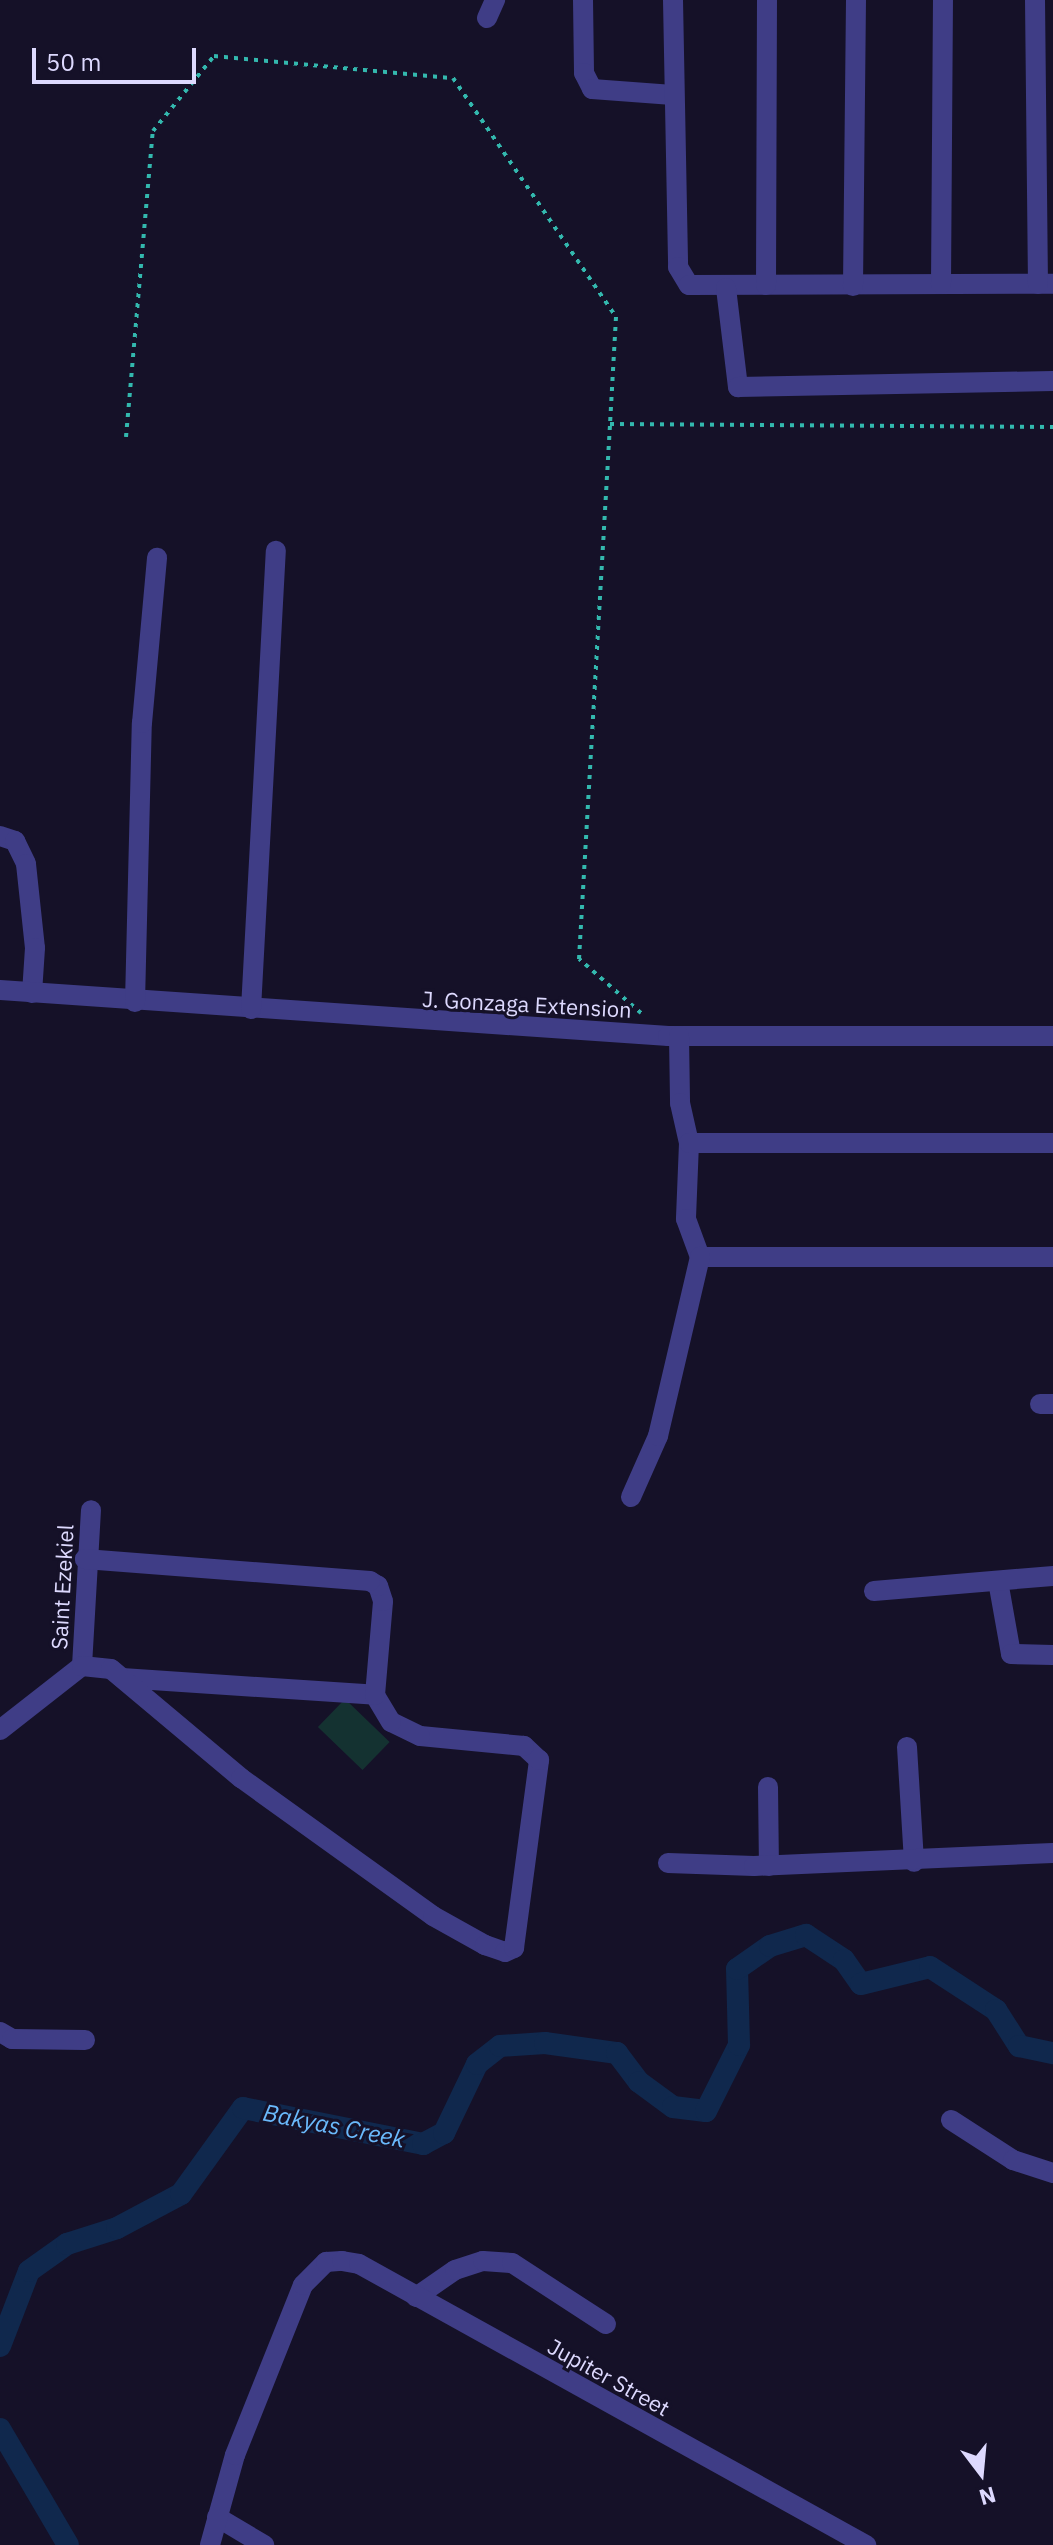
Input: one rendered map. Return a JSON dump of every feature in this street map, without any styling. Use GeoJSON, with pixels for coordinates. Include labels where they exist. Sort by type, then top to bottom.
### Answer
{"type":"FeatureCollection","features":[{"type":"Feature","properties":{"kind":"street"},"geometry":{"type":"LineString","coordinates":[[583,0],[584,73],[592,89],[673,95]]}},
{"type":"Feature","properties":{"kind":"street"},"geometry":{"type":"LineString","coordinates":[[673,0],[679,272],[689,285],[726,288],[766,285],[1046,284],[1035,0]]}},
{"type":"Feature","properties":{"kind":"street"},"geometry":{"type":"LineString","coordinates":[[766,285],[767,0]]}},
{"type":"Feature","properties":{"kind":"street"},"geometry":{"type":"LineString","coordinates":[[853,286],[856,0]]}},
{"type":"Feature","properties":{"kind":"street"},"geometry":{"type":"LineString","coordinates":[[941,284],[943,0]]}},
{"type":"Feature","properties":{"kind":"street"},"geometry":{"type":"LineString","coordinates":[[726,288],[738,387],[1053,381]]}},
{"type":"Feature","properties":{"kind":"street"},"geometry":{"type":"LineString","coordinates":[[251,1009],[276,551]]}},
{"type":"Feature","properties":{"kind":"street"},"geometry":{"type":"LineString","coordinates":[[135,1002],[142,723],[157,558]]}},
{"type":"Feature","properties":{"kind":"street"},"geometry":{"type":"LineString","coordinates":[[0,836],[15,841],[26,864],[35,948],[32,993]]}},
{"type":"Feature","properties":{"kind":"street","name":"J. Gonzaga Extension"},"geometry":{"type":"LineString","coordinates":[[0,990],[135,1002],[673,1036],[1053,1036]]}},
{"type":"Feature","properties":{"kind":"street"},"geometry":{"type":"LineString","coordinates":[[631,1497],[658,1436],[700,1257],[686,1219],[689,1143],[680,1103],[673,1036]]}},
{"type":"Feature","properties":{"kind":"street"},"geometry":{"type":"LineString","coordinates":[[689,1143],[1053,1143]]}},
{"type":"Feature","properties":{"kind":"street"},"geometry":{"type":"LineString","coordinates":[[700,1257],[1053,1257]]}},
{"type":"Feature","properties":{"kind":"street","name":"Saint Ezekiel"},"geometry":{"type":"LineString","coordinates":[[82,1666],[85,1559],[91,1510]]}},
{"type":"Feature","properties":{"kind":"street"},"geometry":{"type":"LineString","coordinates":[[0,1730],[82,1666],[100,1665],[122,1678],[261,1794],[433,1916],[485,1945],[505,1952],[514,1948],[539,1760],[535,1751],[420,1736],[391,1722],[375,1695],[383,1601],[370,1581],[85,1559]]}},
{"type":"Feature","properties":{"kind":"street"},"geometry":{"type":"LineString","coordinates":[[874,1591],[1053,1576]]}},
{"type":"Feature","properties":{"kind":"street"},"geometry":{"type":"LineString","coordinates":[[998,1581],[1011,1654],[1053,1655]]}},
{"type":"Feature","properties":{"kind":"street"},"geometry":{"type":"LineString","coordinates":[[122,1678],[375,1695]]}},
{"type":"Feature","properties":{"kind":"street"},"geometry":{"type":"LineString","coordinates":[[907,1747],[914,1862]]}},
{"type":"Feature","properties":{"kind":"street"},"geometry":{"type":"LineString","coordinates":[[768,1787],[769,1866]]}},
{"type":"Feature","properties":{"kind":"street"},"geometry":{"type":"LineString","coordinates":[[668,1863],[769,1866],[914,1862],[1053,1853]]}},
{"type":"Feature","properties":{"kind":"street"},"geometry":{"type":"LineString","coordinates":[[0,2032],[12,2039],[85,2040]]}},
{"type":"Feature","properties":{"kind":"street"},"geometry":{"type":"LineString","coordinates":[[951,2120],[1013,2160],[1053,2173]]}},
{"type":"Feature","properties":{"kind":"street"},"geometry":{"type":"LineString","coordinates":[[416,2297],[455,2270],[483,2261],[512,2263],[606,2324]]}},
{"type":"Feature","properties":{"kind":"street","name":"Jupiter Street"},"geometry":{"type":"LineString","coordinates":[[217,2517],[271,2359],[303,2285],[326,2262],[359,2264],[866,2545]]}},
{"type":"Feature","properties":{"kind":"street"},"geometry":{"type":"LineString","coordinates":[[210,2545],[217,2517],[264,2545]]}},
{"type":"Feature","properties":{"kind":"path"},"geometry":{"type":"LineString","coordinates":[[126,437],[153,131],[214,56],[453,78],[616,317],[579,959],[673,1036]]}},
{"type":"Feature","properties":{"kind":"path"},"geometry":{"type":"LineString","coordinates":[[610,424],[1053,427]]}},
{"type":"Feature","properties":{"kind":"green space"},"geometry":{"type":"Polygon","coordinates":[[[345,1699],[390,1742],[363,1770],[318,1727],[345,1699]]]}},
{"type":"Feature","properties":{"kind":"waterway","name":"Bakyas Creek"},"geometry":{"type":"LineString","coordinates":[[0,2346],[29,2271],[67,2244],[117,2228],[181,2194],[243,2108],[423,2144],[444,2133],[477,2064],[500,2046],[545,2043],[617,2053],[639,2082],[673,2107],[706,2111],[739,2045],[737,1969],[770,1946],[806,1935],[844,1960],[861,1984],[930,1967],[996,2010],[1019,2046],[1053,2053]]}},
{"type":"Feature","properties":{"kind":"waterway","name":"Bakyas Creek"},"geometry":{"type":"LineString","coordinates":[[0,2429],[68,2545]]}}]}
